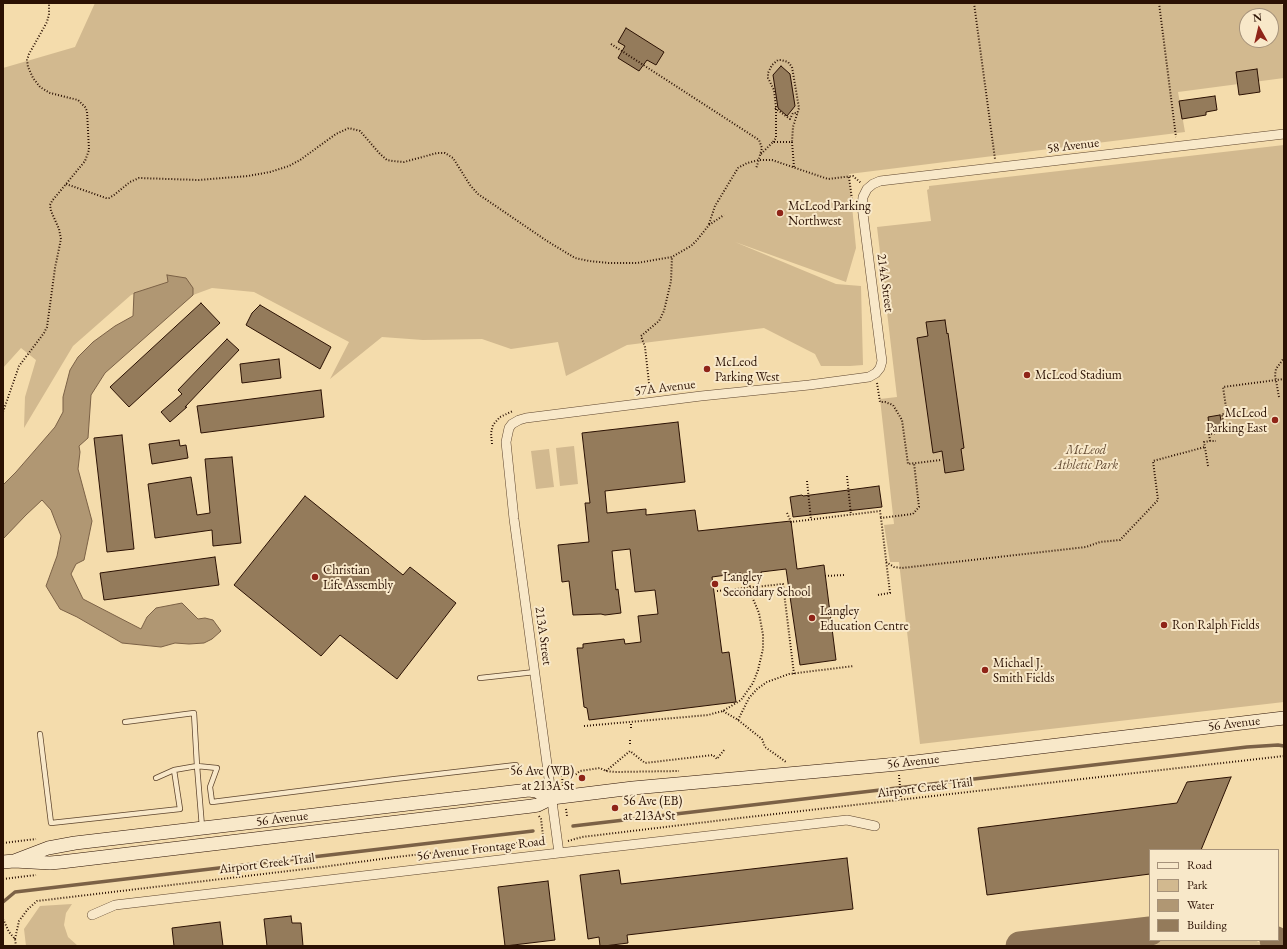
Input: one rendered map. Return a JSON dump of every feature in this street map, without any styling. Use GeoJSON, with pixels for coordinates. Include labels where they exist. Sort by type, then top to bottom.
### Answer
{"type":"FeatureCollection","features":[{"type":"Feature","properties":{"kind":"main road","name":"56 Avenue"},"geometry":{"type":"LineString","coordinates":[[8,861],[50,863],[532,806],[538,805],[552,798],[633,788],[898,764],[1280,720]]}},
{"type":"Feature","properties":{"kind":"main road","name":"56 Avenue"},"geometry":{"type":"LineString","coordinates":[[8,861],[48,848],[75,844],[529,790],[536,791],[552,798]]}},
{"type":"Feature","properties":{"kind":"main road"},"geometry":{"type":"LineString","coordinates":[[195,846],[202,828]]}},
{"type":"Feature","properties":{"kind":"street","name":"58 Avenue"},"geometry":{"type":"LineString","coordinates":[[867,189],[880,181],[1284,134]]}},
{"type":"Feature","properties":{"kind":"street","name":"214A Street"},"geometry":{"type":"LineString","coordinates":[[867,189],[863,197],[862,206],[882,361],[880,368],[876,373],[869,377]]}},
{"type":"Feature","properties":{"kind":"street","name":"57A Avenue"},"geometry":{"type":"LineString","coordinates":[[512,424],[519,420],[533,417],[869,377]]}},
{"type":"Feature","properties":{"kind":"street","name":"213A Street"},"geometry":{"type":"LineString","coordinates":[[512,424],[509,428],[506,442],[514,520],[559,853]]}},
{"type":"Feature","properties":{"kind":"street","name":"56 Avenue Frontage Road"},"geometry":{"type":"LineString","coordinates":[[92,915],[115,906],[847,820],[875,826]]}},
{"type":"Feature","properties":{"kind":"lane"},"geometry":{"type":"LineString","coordinates":[[480,678],[535,672]]}},
{"type":"Feature","properties":{"kind":"lane"},"geometry":{"type":"LineString","coordinates":[[125,722],[194,713],[202,828]]}},
{"type":"Feature","properties":{"kind":"lane"},"geometry":{"type":"LineString","coordinates":[[40,734],[51,823],[180,809],[174,770]]}},
{"type":"Feature","properties":{"kind":"lane"},"geometry":{"type":"LineString","coordinates":[[156,778],[174,770],[197,766],[217,768],[210,787],[212,802],[380,780],[516,765]]}},
{"type":"Feature","properties":{"kind":"path"},"geometry":{"type":"LineString","coordinates":[[3,412],[18,366],[47,328],[55,268],[61,239],[50,205],[81,167],[89,150],[87,112],[85,107],[78,100],[50,93],[40,87],[33,78],[28,67],[27,60],[29,54],[47,22],[49,14],[48,3]]}},
{"type":"Feature","properties":{"kind":"path"},"geometry":{"type":"LineString","coordinates":[[974,3],[996,168]]}},
{"type":"Feature","properties":{"kind":"path"},"geometry":{"type":"LineString","coordinates":[[1159,3],[1178,146]]}},
{"type":"Feature","properties":{"kind":"path"},"geometry":{"type":"LineString","coordinates":[[611,44],[759,140],[762,148],[756,169]]}},
{"type":"Feature","properties":{"kind":"path"},"geometry":{"type":"LineString","coordinates":[[761,155],[776,138],[776,108],[774,90],[768,78],[769,69],[778,60],[785,60],[792,67],[798,108],[798,113],[793,127],[792,142],[794,167]]}},
{"type":"Feature","properties":{"kind":"path"},"geometry":{"type":"LineString","coordinates":[[776,108],[790,118],[793,113],[798,113]]}},
{"type":"Feature","properties":{"kind":"path"},"geometry":{"type":"LineString","coordinates":[[66,184],[109,198],[130,182],[139,178],[199,180],[248,176],[270,172],[289,166],[300,160],[336,134],[352,128],[360,131],[380,154],[388,160],[404,162],[437,153],[445,153],[453,158],[478,194],[547,241],[575,258],[609,263],[637,263],[672,257],[691,246],[709,225],[724,215]]}},
{"type":"Feature","properties":{"kind":"path"},"geometry":{"type":"LineString","coordinates":[[773,142],[792,142]]}},
{"type":"Feature","properties":{"kind":"path"},"geometry":{"type":"LineString","coordinates":[[709,225],[715,206],[738,168],[747,163],[759,160],[772,160],[828,179],[853,176],[867,189]]}},
{"type":"Feature","properties":{"kind":"path"},"geometry":{"type":"LineString","coordinates":[[849,177],[853,205]]}},
{"type":"Feature","properties":{"kind":"path"},"geometry":{"type":"LineString","coordinates":[[650,390],[645,347],[641,336],[659,321],[664,312],[671,281],[672,257]]}},
{"type":"Feature","properties":{"kind":"path"},"geometry":{"type":"LineString","coordinates":[[1278,397],[1276,369],[1284,358]]}},
{"type":"Feature","properties":{"kind":"path"},"geometry":{"type":"LineString","coordinates":[[1210,441],[1209,434],[1225,432],[1222,414],[1227,414],[1223,387],[1284,379]]}},
{"type":"Feature","properties":{"kind":"path"},"geometry":{"type":"LineString","coordinates":[[877,383],[880,402],[893,405],[902,420],[908,464],[941,460]]}},
{"type":"Feature","properties":{"kind":"path"},"geometry":{"type":"LineString","coordinates":[[492,444],[491,433],[493,425],[500,417],[515,410]]}},
{"type":"Feature","properties":{"kind":"path"},"geometry":{"type":"LineString","coordinates":[[1208,466],[1204,442],[1216,441]]}},
{"type":"Feature","properties":{"kind":"path"},"geometry":{"type":"LineString","coordinates":[[886,562],[894,567],[902,568],[1086,547],[1100,542],[1120,540],[1158,500],[1153,461],[1205,447]]}},
{"type":"Feature","properties":{"kind":"path"},"geometry":{"type":"LineString","coordinates":[[881,518],[913,514],[919,507],[914,463]]}},
{"type":"Feature","properties":{"kind":"path"},"geometry":{"type":"LineString","coordinates":[[847,476],[852,515]]}},
{"type":"Feature","properties":{"kind":"path"},"geometry":{"type":"LineString","coordinates":[[807,481],[811,520]]}},
{"type":"Feature","properties":{"kind":"path"},"geometry":{"type":"LineString","coordinates":[[787,514],[791,522],[880,511],[890,593],[878,595]]}},
{"type":"Feature","properties":{"kind":"path"},"geometry":{"type":"LineString","coordinates":[[825,576],[844,574]]}},
{"type":"Feature","properties":{"kind":"path"},"geometry":{"type":"LineString","coordinates":[[584,726],[708,715],[723,711],[741,700],[752,686],[763,649],[763,635],[749,583]]}},
{"type":"Feature","properties":{"kind":"path"},"geometry":{"type":"LineString","coordinates":[[717,591],[783,584],[794,674]]}},
{"type":"Feature","properties":{"kind":"path"},"geometry":{"type":"LineString","coordinates":[[738,720],[746,704],[756,690],[766,682],[778,677],[794,674],[854,666]]}},
{"type":"Feature","properties":{"kind":"path"},"geometry":{"type":"LineString","coordinates":[[752,686],[756,690]]}},
{"type":"Feature","properties":{"kind":"path"},"geometry":{"type":"LineString","coordinates":[[741,700],[746,704]]}},
{"type":"Feature","properties":{"kind":"path"},"geometry":{"type":"LineString","coordinates":[[723,711],[762,738],[765,747],[786,762]]}},
{"type":"Feature","properties":{"kind":"path"},"geometry":{"type":"LineString","coordinates":[[631,722],[631,728]]}},
{"type":"Feature","properties":{"kind":"path"},"geometry":{"type":"LineString","coordinates":[[630,738],[630,744]]}},
{"type":"Feature","properties":{"kind":"path"},"geometry":{"type":"LineString","coordinates":[[606,771],[630,751],[645,763],[713,755],[717,758],[724,750]]}},
{"type":"Feature","properties":{"kind":"path","name":"Airport Creek Trail"},"geometry":{"type":"LineString","coordinates":[[568,841],[590,836],[1284,756]]}},
{"type":"Feature","properties":{"kind":"path"},"geometry":{"type":"LineString","coordinates":[[562,776],[575,775],[580,771],[600,768],[606,771],[684,771]]}},
{"type":"Feature","properties":{"kind":"path"},"geometry":{"type":"LineString","coordinates":[[899,778],[902,800]]}},
{"type":"Feature","properties":{"kind":"path","name":"Airport Creek Trail"},"geometry":{"type":"LineString","coordinates":[[15,938],[19,921],[28,909],[37,901],[538,841],[544,844],[541,818]]}},
{"type":"Feature","properties":{"kind":"path"},"geometry":{"type":"LineString","coordinates":[[3,919],[9,932],[15,938],[16,946]]}},
{"type":"Feature","properties":{"kind":"green space"},"geometry":{"type":"Polygon","coordinates":[[[95,3],[1280,3],[1284,6],[1284,78],[1178,92],[1185,132],[849,174],[856,248],[846,282],[735,242],[836,284],[861,286],[863,365],[821,366],[815,354],[764,328],[627,345],[566,376],[558,342],[511,349],[482,339],[423,340],[382,337],[330,379],[349,342],[254,292],[212,288],[193,295],[193,288],[167,276],[168,282],[131,295],[73,346],[24,428],[25,397],[36,360],[21,348],[3,368],[3,68],[75,47],[95,3]]]}},
{"type":"Feature","properties":{"kind":"green space","name":"McLeod Athletic Park"},"geometry":{"type":"Polygon","coordinates":[[[1284,145],[1284,702],[920,744],[899,562],[890,562],[884,525],[894,524],[880,399],[897,397],[877,227],[931,221],[927,190],[929,189],[929,186],[1284,145]]]}},
{"type":"Feature","properties":{"kind":"green space"},"geometry":{"type":"Polygon","coordinates":[[[574,446],[578,484],[560,486],[556,448],[574,446]]]}},
{"type":"Feature","properties":{"kind":"green space"},"geometry":{"type":"Polygon","coordinates":[[[549,449],[554,487],[536,489],[531,451],[549,449]]]}},
{"type":"Feature","properties":{"kind":"green space"},"geometry":{"type":"Polygon","coordinates":[[[72,904],[66,913],[64,925],[68,937],[78,946],[26,946],[24,929],[40,906],[72,904]]]}},
{"type":"Feature","properties":{"kind":"green space"},"geometry":{"type":"Polygon","coordinates":[[[1149,937],[1149,941],[1257,941],[1265,946],[1074,946],[1149,937]]]}},
{"type":"Feature","properties":{"kind":"water"},"geometry":{"type":"Polygon","coordinates":[[[167,275],[186,278],[193,288],[193,295],[105,373],[91,395],[88,438],[79,446],[80,452],[78,469],[92,521],[84,560],[76,564],[71,574],[83,599],[141,629],[147,617],[156,608],[182,603],[198,619],[205,618],[213,620],[221,631],[212,639],[204,643],[175,643],[161,647],[122,643],[60,609],[46,586],[57,556],[61,536],[51,510],[42,500],[3,539],[3,485],[55,427],[63,412],[63,397],[70,370],[78,357],[93,342],[115,326],[133,316],[134,293],[168,282],[167,275]]]}},
{"type":"Feature","properties":{"kind":"building"},"geometry":{"type":"Polygon","coordinates":[[[626,28],[664,52],[656,65],[647,60],[639,71],[618,58],[625,46],[618,42],[626,28]]]}},
{"type":"Feature","properties":{"kind":"building"},"geometry":{"type":"Polygon","coordinates":[[[781,66],[790,74],[795,106],[787,116],[778,108],[773,75],[781,66]]]}},
{"type":"Feature","properties":{"kind":"building"},"geometry":{"type":"Polygon","coordinates":[[[1257,69],[1260,92],[1239,95],[1236,72],[1257,69]]]}},
{"type":"Feature","properties":{"kind":"building"},"geometry":{"type":"Polygon","coordinates":[[[1215,96],[1217,110],[1206,112],[1206,115],[1182,119],[1179,101],[1215,96]]]}},
{"type":"Feature","properties":{"kind":"building"},"geometry":{"type":"Polygon","coordinates":[[[201,303],[220,323],[129,407],[110,387],[201,303]]]}},
{"type":"Feature","properties":{"kind":"building"},"geometry":{"type":"Polygon","coordinates":[[[260,305],[331,347],[320,369],[246,325],[252,313],[260,305]]]}},
{"type":"Feature","properties":{"kind":"building"},"geometry":{"type":"Polygon","coordinates":[[[945,320],[964,448],[961,449],[964,470],[945,473],[942,451],[933,453],[917,338],[928,336],[926,322],[945,320]]]}},
{"type":"Feature","properties":{"kind":"building"},"geometry":{"type":"Polygon","coordinates":[[[227,339],[239,350],[185,407],[187,407],[170,422],[161,412],[182,394],[178,390],[227,339]]]}},
{"type":"Feature","properties":{"kind":"building"},"geometry":{"type":"Polygon","coordinates":[[[279,359],[281,378],[242,383],[240,364],[279,359]]]}},
{"type":"Feature","properties":{"kind":"building"},"geometry":{"type":"Polygon","coordinates":[[[321,390],[324,417],[201,433],[197,406],[321,390]]]}},
{"type":"Feature","properties":{"kind":"building"},"geometry":{"type":"Polygon","coordinates":[[[1220,415],[1223,431],[1210,433],[1208,417],[1220,415]]]}},
{"type":"Feature","properties":{"kind":"building"},"geometry":{"type":"Polygon","coordinates":[[[678,422],[685,482],[605,491],[607,513],[646,509],[646,515],[695,510],[698,531],[791,521],[797,569],[824,565],[836,660],[800,665],[786,569],[761,572],[762,576],[742,579],[741,573],[712,577],[722,653],[729,652],[736,702],[589,720],[587,708],[584,707],[577,648],[583,648],[583,644],[624,639],[625,644],[641,642],[638,616],[658,614],[655,590],[635,592],[630,549],[612,551],[616,590],[618,589],[621,613],[605,615],[573,615],[569,581],[562,582],[558,545],[589,542],[585,503],[590,503],[582,433],[678,422]]]}},
{"type":"Feature","properties":{"kind":"building"},"geometry":{"type":"Polygon","coordinates":[[[122,435],[134,549],[107,552],[94,438],[122,435]]]}},
{"type":"Feature","properties":{"kind":"building"},"geometry":{"type":"Polygon","coordinates":[[[179,440],[180,446],[186,445],[188,458],[152,464],[149,444],[179,440]]]}},
{"type":"Feature","properties":{"kind":"building"},"geometry":{"type":"Polygon","coordinates":[[[232,457],[241,543],[213,546],[212,530],[155,538],[148,484],[191,477],[197,515],[210,513],[205,459],[232,457]]]}},
{"type":"Feature","properties":{"kind":"building"},"geometry":{"type":"Polygon","coordinates":[[[879,486],[882,507],[793,517],[790,497],[879,486]]]}},
{"type":"Feature","properties":{"kind":"building","name":"Christian Life Assembly"},"geometry":{"type":"Polygon","coordinates":[[[305,496],[403,575],[410,567],[456,603],[397,679],[340,635],[321,656],[234,585],[305,496]]]}},
{"type":"Feature","properties":{"kind":"building"},"geometry":{"type":"Polygon","coordinates":[[[215,557],[219,585],[104,600],[100,573],[215,557]]]}},
{"type":"Feature","properties":{"kind":"building"},"geometry":{"type":"Polygon","coordinates":[[[1231,777],[1201,849],[1149,849],[1149,874],[987,895],[978,828],[1177,803],[1187,782],[1231,777]]]}},
{"type":"Feature","properties":{"kind":"building"},"geometry":{"type":"Polygon","coordinates":[[[847,858],[853,909],[627,935],[628,943],[604,946],[600,946],[599,937],[588,939],[580,875],[619,870],[621,884],[847,858]]]}},
{"type":"Feature","properties":{"kind":"building"},"geometry":{"type":"Polygon","coordinates":[[[548,881],[555,940],[505,946],[498,887],[548,881]]]}},
{"type":"Feature","properties":{"kind":"building"},"geometry":{"type":"Polygon","coordinates":[[[291,916],[292,923],[301,923],[303,946],[267,946],[264,919],[291,916]]]}},
{"type":"Feature","properties":{"kind":"building"},"geometry":{"type":"Polygon","coordinates":[[[220,922],[223,946],[174,946],[172,928],[220,922]]]}},
{"type":"Feature","properties":{"kind":"waterway"},"geometry":{"type":"LineString","coordinates":[[573,826],[1247,747],[1284,746]]}},
{"type":"Feature","properties":{"kind":"waterway"},"geometry":{"type":"LineString","coordinates":[[3,902],[15,892],[533,831]]}},
{"type":"Feature","properties":{"kind":"taxiway"},"geometry":{"type":"LineString","coordinates":[[1020,946],[1149,931]]}},
{"type":"Feature","properties":{"kind":"taxiway"},"geometry":{"type":"LineString","coordinates":[[1276,941],[1284,945]]}},
{"type":"Feature","properties":{"kind":"place","name":"McLeod Parking Northwest"},"geometry":{"type":"Point","coordinates":[780,213]}},
{"type":"Feature","properties":{"kind":"place","name":"McLeod Parking West"},"geometry":{"type":"Point","coordinates":[707,369]}},
{"type":"Feature","properties":{"kind":"place","name":"McLeod Stadium"},"geometry":{"type":"Point","coordinates":[1027,375]}},
{"type":"Feature","properties":{"kind":"place","name":"McLeod Parking East"},"geometry":{"type":"Point","coordinates":[1275,420]}},
{"type":"Feature","properties":{"kind":"place","name":"Christian Life Assembly"},"geometry":{"type":"Point","coordinates":[315,577]}},
{"type":"Feature","properties":{"kind":"place","name":"Langley Secondary School"},"geometry":{"type":"Point","coordinates":[715,584]}},
{"type":"Feature","properties":{"kind":"place","name":"Langley Education Centre"},"geometry":{"type":"Point","coordinates":[812,618]}},
{"type":"Feature","properties":{"kind":"place","name":"Ron Ralph Fields"},"geometry":{"type":"Point","coordinates":[1164,625]}},
{"type":"Feature","properties":{"kind":"place","name":"Michael J. Smith Fields"},"geometry":{"type":"Point","coordinates":[985,670]}},
{"type":"Feature","properties":{"kind":"place","name":"56 Ave (WB) at 213A St"},"geometry":{"type":"Point","coordinates":[582,778]}},
{"type":"Feature","properties":{"kind":"place","name":"56 Ave (EB) at 213A St"},"geometry":{"type":"Point","coordinates":[615,808]}}]}
